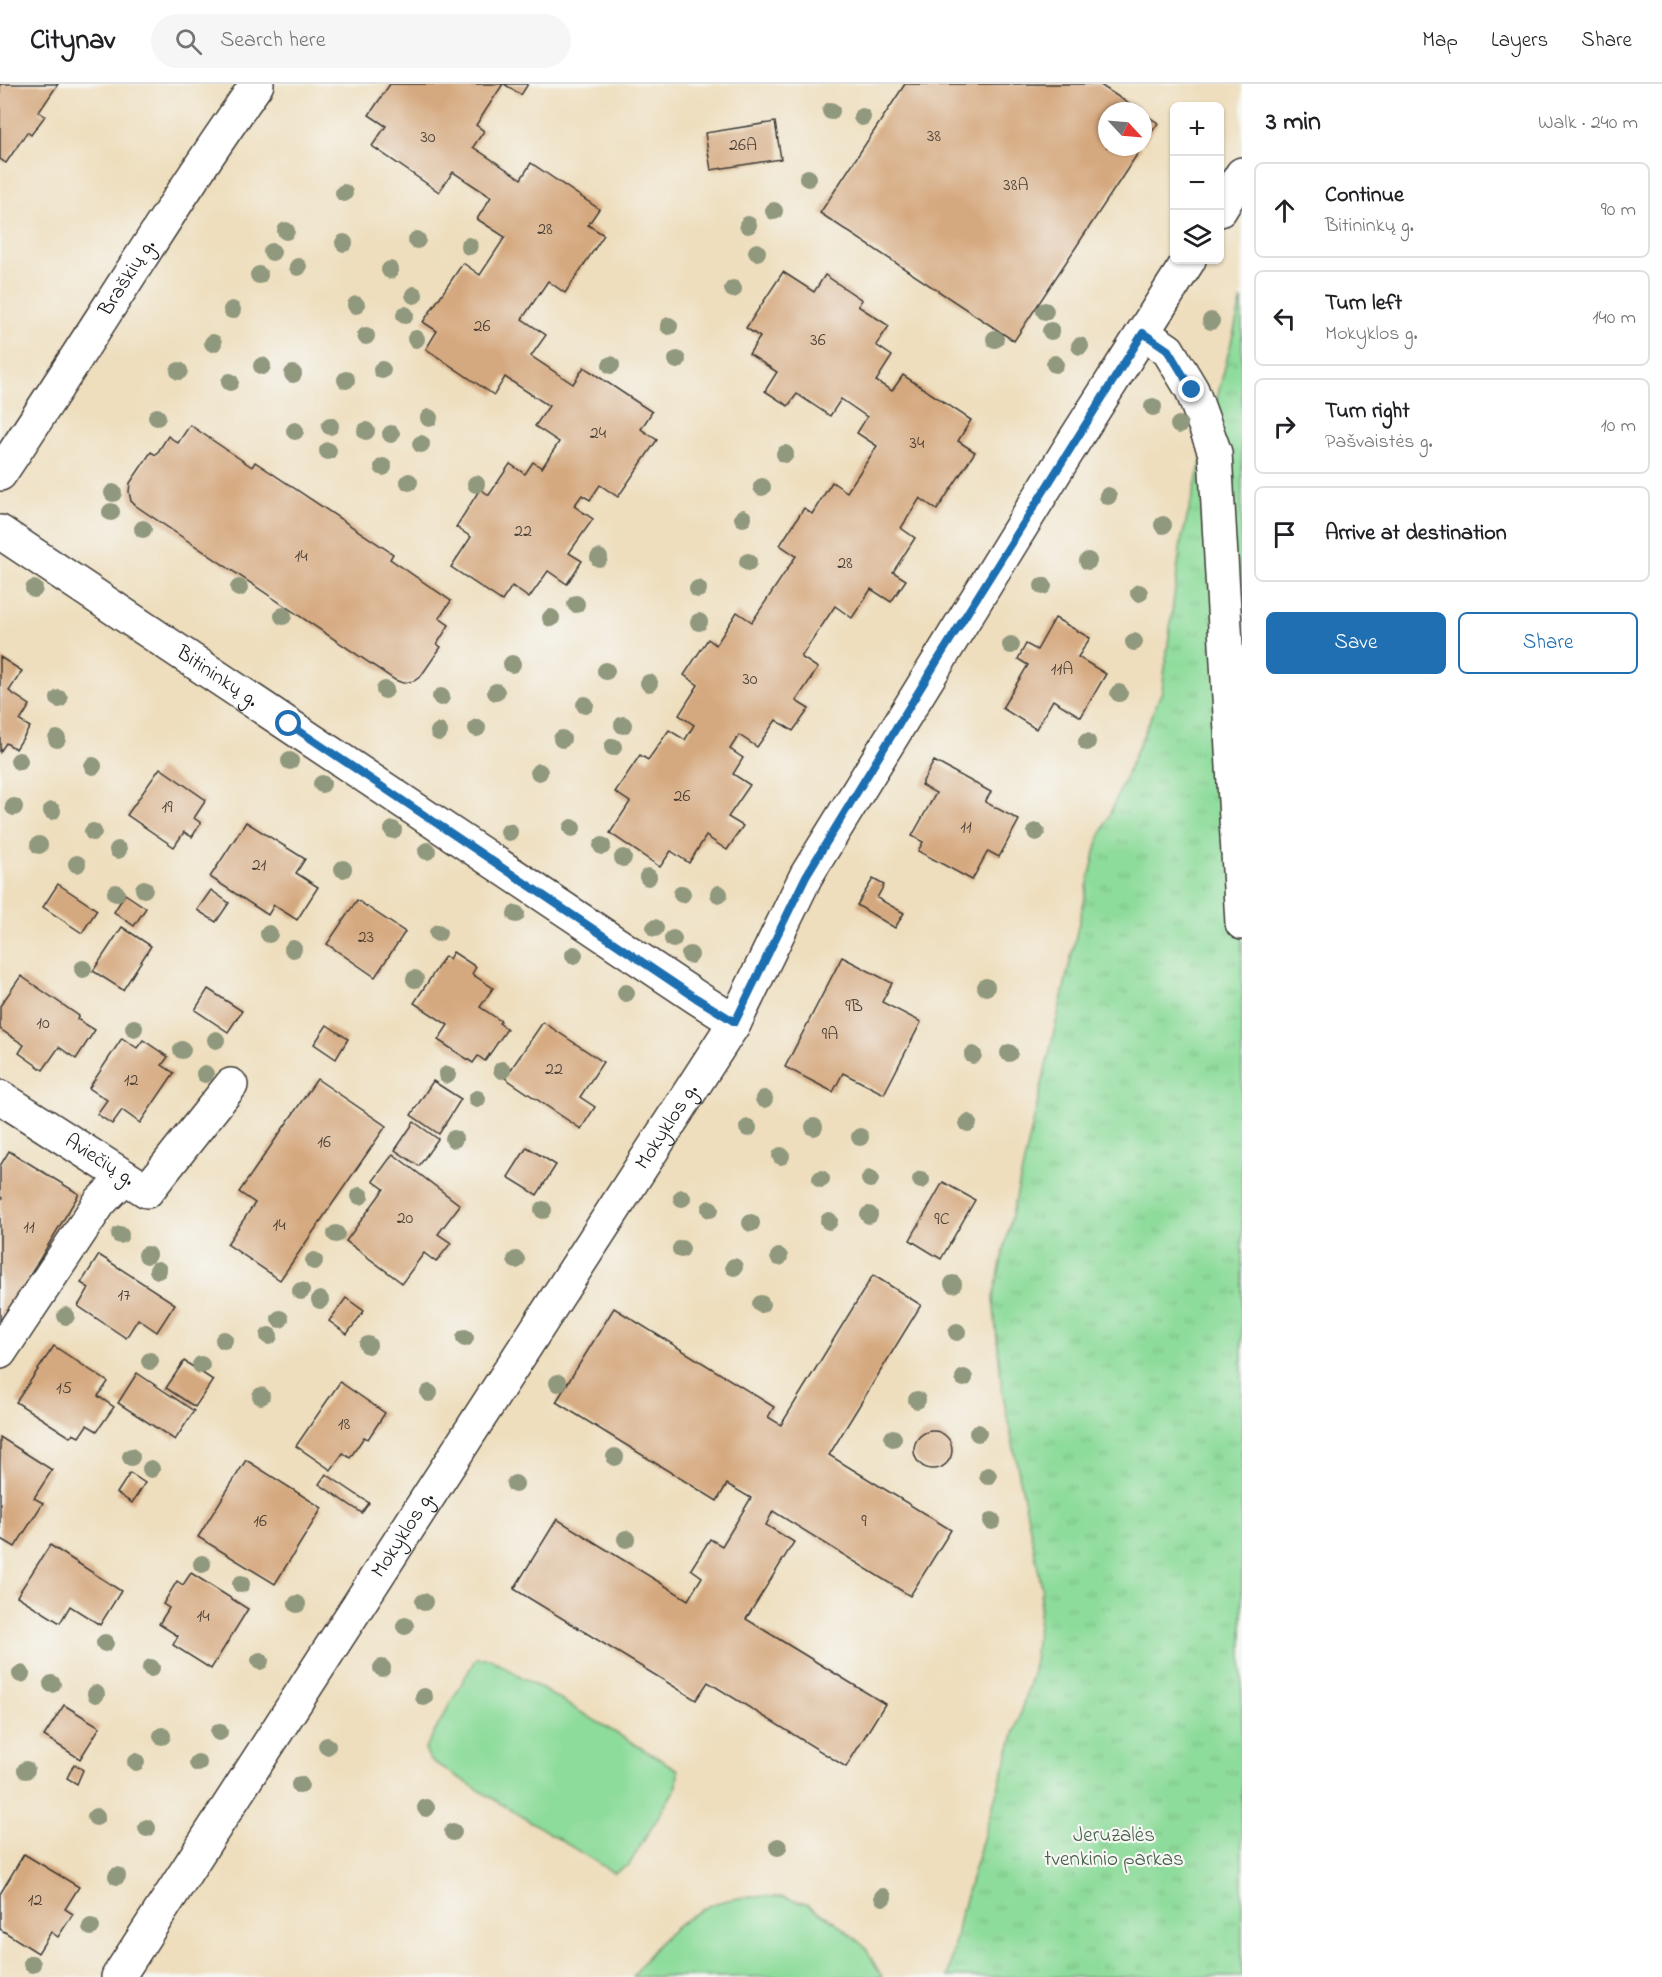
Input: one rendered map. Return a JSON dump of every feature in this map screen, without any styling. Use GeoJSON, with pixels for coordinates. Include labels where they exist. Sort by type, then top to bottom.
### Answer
{"type":"FeatureCollection","features":[{"type":"Feature","properties":{"kind":"street","name":"Braškių g."},"geometry":{"type":"LineString","coordinates":[[0,474],[211,149],[257,84]]}},
{"type":"Feature","properties":{"kind":"street"},"geometry":{"type":"LineString","coordinates":[[1224,203],[1242,174]]}},
{"type":"Feature","properties":{"kind":"street","name":"Mokyklos g."},"geometry":{"type":"LineString","coordinates":[[118,1977],[735,1022],[806,876],[939,658],[1186,264]]}},
{"type":"Feature","properties":{"kind":"street"},"geometry":{"type":"LineString","coordinates":[[1143,333],[1168,350],[1192,390],[1215,453],[1242,923]]}},
{"type":"Feature","properties":{"kind":"street","name":"Bitininkų g."},"geometry":{"type":"LineString","coordinates":[[0,532],[735,1022]]}},
{"type":"Feature","properties":{"kind":"street","name":"Aviečių g."},"geometry":{"type":"LineString","coordinates":[[0,1097],[147,1191],[231,1085]]}},
{"type":"Feature","properties":{"kind":"street"},"geometry":{"type":"LineString","coordinates":[[0,1352],[100,1202],[125,1177]]}},
{"type":"Feature","properties":{"kind":"green space","name":"Jeruzalės tvenkinio parkas"},"geometry":{"type":"Polygon","coordinates":[[[1242,299],[1242,1977],[948,1977],[960,1916],[1033,1670],[1042,1588],[1002,1390],[993,1298],[1097,844],[1162,691],[1181,542],[1242,299]]]}},
{"type":"Feature","properties":{"kind":"green space"},"geometry":{"type":"Polygon","coordinates":[[[476,1658],[490,1658],[678,1770],[677,1786],[629,1865],[614,1873],[430,1760],[425,1749],[476,1658]]]}},
{"type":"Feature","properties":{"kind":"green space"},"geometry":{"type":"Polygon","coordinates":[[[750,1896],[781,1897],[806,1904],[834,1921],[865,1947],[882,1977],[633,1977],[658,1944],[689,1918],[713,1904],[750,1896]]]}},
{"type":"Feature","properties":{"kind":"building"},"geometry":{"type":"Polygon","coordinates":[[[0,84],[58,84],[39,112],[45,116],[31,135],[27,132],[6,163],[0,159],[0,84]]]}},
{"type":"Feature","properties":{"kind":"building"},"geometry":{"type":"Polygon","coordinates":[[[390,84],[503,84],[476,125],[484,131],[473,147],[521,179],[531,163],[599,209],[588,225],[604,235],[565,293],[548,281],[522,319],[546,335],[531,356],[573,384],[584,367],[652,412],[641,429],[657,440],[618,497],[600,485],[590,500],[582,495],[574,506],[593,519],[569,553],[582,561],[567,584],[548,571],[529,598],[512,586],[502,601],[451,567],[471,537],[456,527],[480,489],[489,495],[510,464],[525,474],[533,462],[542,468],[559,442],[535,426],[549,406],[505,377],[494,395],[426,349],[437,331],[423,322],[463,263],[480,275],[505,237],[477,219],[491,197],[453,172],[439,192],[372,146],[386,126],[369,115],[390,84]]]}},
{"type":"Feature","properties":{"kind":"building"},"geometry":{"type":"Polygon","coordinates":[[[504,84],[528,84],[521,95],[504,84]]]}},
{"type":"Feature","properties":{"kind":"building"},"geometry":{"type":"Polygon","coordinates":[[[905,84],[1099,84],[1126,102],[1098,102],[1098,156],[1136,156],[1014,341],[820,213],[905,84]]]}},
{"type":"Feature","properties":{"kind":"building"},"geometry":{"type":"Polygon","coordinates":[[[1152,119],[1158,123],[1152,132],[1152,119]]]}},
{"type":"Feature","properties":{"kind":"building"},"geometry":{"type":"Polygon","coordinates":[[[775,122],[781,159],[711,170],[705,133],[775,122]]]}},
{"type":"Feature","properties":{"kind":"building"},"geometry":{"type":"Polygon","coordinates":[[[783,272],[814,292],[825,275],[862,300],[858,306],[889,326],[876,345],[892,356],[876,381],[892,391],[903,375],[971,420],[958,441],[975,452],[937,510],[920,498],[901,528],[915,538],[893,572],[906,580],[891,602],[871,589],[852,618],[835,606],[801,657],[818,668],[796,701],[809,709],[793,731],[776,720],[757,747],[739,735],[730,749],[743,758],[733,774],[750,785],[728,817],[743,826],[727,850],[706,836],[689,863],[671,851],[660,867],[610,833],[630,802],[615,792],[640,755],[648,760],[669,730],[685,740],[694,725],[679,715],[698,685],[684,675],[708,639],[716,645],[737,612],[752,622],[796,556],[780,545],[804,508],[812,514],[832,482],[847,492],[877,446],[857,433],[867,417],[841,399],[830,416],[797,394],[788,406],[765,391],[777,372],[749,354],[760,337],[746,328],[783,272]]]}},
{"type":"Feature","properties":{"kind":"building"},"geometry":{"type":"Polygon","coordinates":[[[190,425],[252,467],[255,462],[393,554],[390,559],[451,601],[439,618],[449,625],[437,644],[441,647],[421,676],[414,681],[403,683],[395,680],[131,501],[130,483],[151,452],[156,455],[168,436],[178,443],[190,425]]]}},
{"type":"Feature","properties":{"kind":"building"},"geometry":{"type":"Polygon","coordinates":[[[1055,618],[1090,638],[1078,657],[1106,674],[1081,717],[1053,700],[1036,729],[1002,708],[1028,665],[1018,659],[1026,644],[1037,650],[1055,618]]]}},
{"type":"Feature","properties":{"kind":"building"},"geometry":{"type":"Polygon","coordinates":[[[0,657],[22,671],[9,691],[30,705],[20,721],[30,727],[16,749],[6,743],[0,752],[0,657]]]}},
{"type":"Feature","properties":{"kind":"building"},"geometry":{"type":"Polygon","coordinates":[[[934,761],[991,792],[985,802],[1019,820],[999,857],[988,851],[972,880],[918,851],[923,842],[912,836],[936,793],[921,785],[934,761]]]}},
{"type":"Feature","properties":{"kind":"building"},"geometry":{"type":"Polygon","coordinates":[[[160,768],[206,800],[194,818],[201,823],[192,837],[184,832],[174,847],[127,815],[160,768]]]}},
{"type":"Feature","properties":{"kind":"building"},"geometry":{"type":"Polygon","coordinates":[[[246,822],[305,859],[296,873],[318,887],[297,920],[274,905],[268,915],[210,877],[246,822]]]}},
{"type":"Feature","properties":{"kind":"building"},"geometry":{"type":"Polygon","coordinates":[[[873,879],[884,885],[877,898],[904,913],[895,928],[857,905],[873,879]]]}},
{"type":"Feature","properties":{"kind":"building"},"geometry":{"type":"Polygon","coordinates":[[[58,884],[97,910],[82,933],[43,907],[58,884]]]}},
{"type":"Feature","properties":{"kind":"building"},"geometry":{"type":"Polygon","coordinates":[[[211,890],[229,903],[216,922],[197,910],[211,890]]]}},
{"type":"Feature","properties":{"kind":"building"},"geometry":{"type":"Polygon","coordinates":[[[125,894],[146,908],[134,926],[114,912],[125,894]]]}},
{"type":"Feature","properties":{"kind":"building"},"geometry":{"type":"Polygon","coordinates":[[[357,900],[405,932],[375,977],[327,944],[357,900]]]}},
{"type":"Feature","properties":{"kind":"building"},"geometry":{"type":"Polygon","coordinates":[[[122,927],[151,946],[123,990],[93,971],[122,927]]]}},
{"type":"Feature","properties":{"kind":"building"},"geometry":{"type":"Polygon","coordinates":[[[453,952],[476,967],[472,974],[493,988],[480,1007],[501,1021],[499,1023],[507,1029],[485,1061],[478,1056],[473,1063],[438,1040],[448,1025],[414,1003],[445,956],[449,959],[453,952]]]}},
{"type":"Feature","properties":{"kind":"building"},"geometry":{"type":"Polygon","coordinates":[[[842,957],[892,983],[882,1002],[921,1022],[884,1094],[843,1073],[833,1092],[785,1067],[842,957]]]}},
{"type":"Feature","properties":{"kind":"building"},"geometry":{"type":"Polygon","coordinates":[[[21,976],[79,1016],[77,1019],[95,1030],[76,1059],[59,1047],[43,1070],[19,1053],[24,1045],[0,1029],[0,1006],[21,976]]]}},
{"type":"Feature","properties":{"kind":"building"},"geometry":{"type":"Polygon","coordinates":[[[208,989],[242,1011],[228,1032],[195,1010],[208,989]]]}},
{"type":"Feature","properties":{"kind":"building"},"geometry":{"type":"Polygon","coordinates":[[[543,1022],[603,1062],[580,1097],[595,1107],[581,1129],[505,1078],[543,1022]]]}},
{"type":"Feature","properties":{"kind":"building"},"geometry":{"type":"Polygon","coordinates":[[[327,1025],[348,1039],[336,1059],[314,1044],[327,1025]]]}},
{"type":"Feature","properties":{"kind":"building"},"geometry":{"type":"Polygon","coordinates":[[[122,1038],[137,1048],[143,1040],[168,1057],[162,1065],[174,1073],[140,1123],[122,1110],[112,1124],[97,1114],[107,1100],[89,1088],[122,1038]]]}},
{"type":"Feature","properties":{"kind":"building"},"geometry":{"type":"Polygon","coordinates":[[[317,1079],[386,1126],[280,1280],[227,1244],[255,1203],[239,1192],[317,1079]]]}},
{"type":"Feature","properties":{"kind":"building"},"geometry":{"type":"Polygon","coordinates":[[[433,1081],[461,1099],[439,1134],[411,1115],[433,1081]]]}},
{"type":"Feature","properties":{"kind":"building"},"geometry":{"type":"Polygon","coordinates":[[[414,1122],[438,1139],[419,1166],[395,1150],[414,1122]]]}},
{"type":"Feature","properties":{"kind":"building"},"geometry":{"type":"Polygon","coordinates":[[[527,1147],[556,1165],[537,1195],[508,1177],[527,1147]]]}},
{"type":"Feature","properties":{"kind":"building"},"geometry":{"type":"Polygon","coordinates":[[[9,1151],[79,1194],[0,1325],[0,1201],[2,1198],[0,1197],[0,1166],[9,1151]]]}},
{"type":"Feature","properties":{"kind":"building"},"geometry":{"type":"Polygon","coordinates":[[[393,1154],[460,1205],[438,1234],[451,1243],[436,1262],[424,1253],[402,1283],[346,1241],[384,1189],[373,1181],[393,1154]]]}},
{"type":"Feature","properties":{"kind":"building"},"geometry":{"type":"Polygon","coordinates":[[[943,1182],[975,1200],[941,1259],[910,1240],[943,1182]]]}},
{"type":"Feature","properties":{"kind":"building"},"geometry":{"type":"Polygon","coordinates":[[[99,1255],[175,1304],[157,1332],[138,1319],[126,1338],[78,1306],[89,1288],[81,1283],[99,1255]]]}},
{"type":"Feature","properties":{"kind":"building"},"geometry":{"type":"Polygon","coordinates":[[[873,1275],[921,1305],[829,1455],[951,1530],[910,1596],[773,1511],[766,1525],[794,1542],[746,1619],[885,1704],[846,1767],[708,1682],[696,1700],[514,1589],[557,1519],[688,1600],[702,1577],[691,1569],[710,1539],[722,1546],[751,1498],[727,1484],[717,1501],[556,1402],[614,1308],[774,1407],[768,1417],[781,1425],[873,1275]]]}},
{"type":"Feature","properties":{"kind":"building"},"geometry":{"type":"Polygon","coordinates":[[[346,1298],[364,1311],[347,1334],[329,1321],[346,1298]]]}},
{"type":"Feature","properties":{"kind":"building"},"geometry":{"type":"Polygon","coordinates":[[[54,1346],[108,1382],[98,1396],[114,1407],[97,1431],[87,1425],[79,1437],[73,1434],[70,1437],[16,1402],[54,1346]]]}},
{"type":"Feature","properties":{"kind":"building"},"geometry":{"type":"Polygon","coordinates":[[[184,1361],[213,1380],[195,1407],[166,1388],[184,1361]]]}},
{"type":"Feature","properties":{"kind":"building"},"geometry":{"type":"Polygon","coordinates":[[[137,1373],[194,1411],[175,1440],[118,1403],[137,1373]]]}},
{"type":"Feature","properties":{"kind":"building"},"geometry":{"type":"Polygon","coordinates":[[[340,1382],[385,1413],[368,1439],[364,1437],[350,1458],[343,1453],[331,1470],[296,1446],[340,1382]]]}},
{"type":"Feature","properties":{"kind":"building"},"geometry":{"type":"Polygon","coordinates":[[[933,1431],[940,1432],[946,1437],[951,1443],[951,1457],[946,1463],[940,1468],[933,1469],[926,1468],[920,1463],[915,1457],[914,1450],[915,1443],[920,1437],[926,1432],[933,1431]]]}},
{"type":"Feature","properties":{"kind":"building"},"geometry":{"type":"Polygon","coordinates":[[[0,1437],[52,1470],[34,1498],[43,1503],[15,1547],[0,1538],[0,1437]]]}},
{"type":"Feature","properties":{"kind":"building"},"geometry":{"type":"Polygon","coordinates":[[[246,1460],[322,1508],[275,1584],[198,1537],[246,1460]]]}},
{"type":"Feature","properties":{"kind":"building"},"geometry":{"type":"Polygon","coordinates":[[[130,1473],[145,1483],[132,1503],[117,1493],[130,1473]]]}},
{"type":"Feature","properties":{"kind":"building"},"geometry":{"type":"Polygon","coordinates":[[[326,1474],[369,1503],[362,1513],[319,1484],[326,1474]]]}},
{"type":"Feature","properties":{"kind":"building"},"geometry":{"type":"Polygon","coordinates":[[[50,1545],[121,1591],[100,1625],[70,1606],[60,1623],[17,1596],[50,1545]]]}},
{"type":"Feature","properties":{"kind":"building"},"geometry":{"type":"Polygon","coordinates":[[[191,1573],[248,1609],[211,1669],[173,1645],[178,1636],[159,1624],[169,1608],[163,1604],[177,1581],[183,1585],[191,1573]]]}},
{"type":"Feature","properties":{"kind":"building"},"geometry":{"type":"Polygon","coordinates":[[[64,1705],[100,1727],[80,1759],[44,1736],[64,1705]]]}},
{"type":"Feature","properties":{"kind":"building"},"geometry":{"type":"Polygon","coordinates":[[[74,1764],[83,1770],[77,1784],[67,1778],[74,1764]]]}},
{"type":"Feature","properties":{"kind":"building"},"geometry":{"type":"Polygon","coordinates":[[[24,1854],[79,1887],[65,1909],[73,1914],[58,1937],[51,1932],[38,1953],[0,1929],[0,1894],[24,1854]]]}},
{"type":"Feature","properties":{"kind":"route"},"geometry":{"type":"LineString","coordinates":[[289,724],[735,1022],[806,876],[939,658],[1143,333],[1168,350],[1192,390]]}}]}
